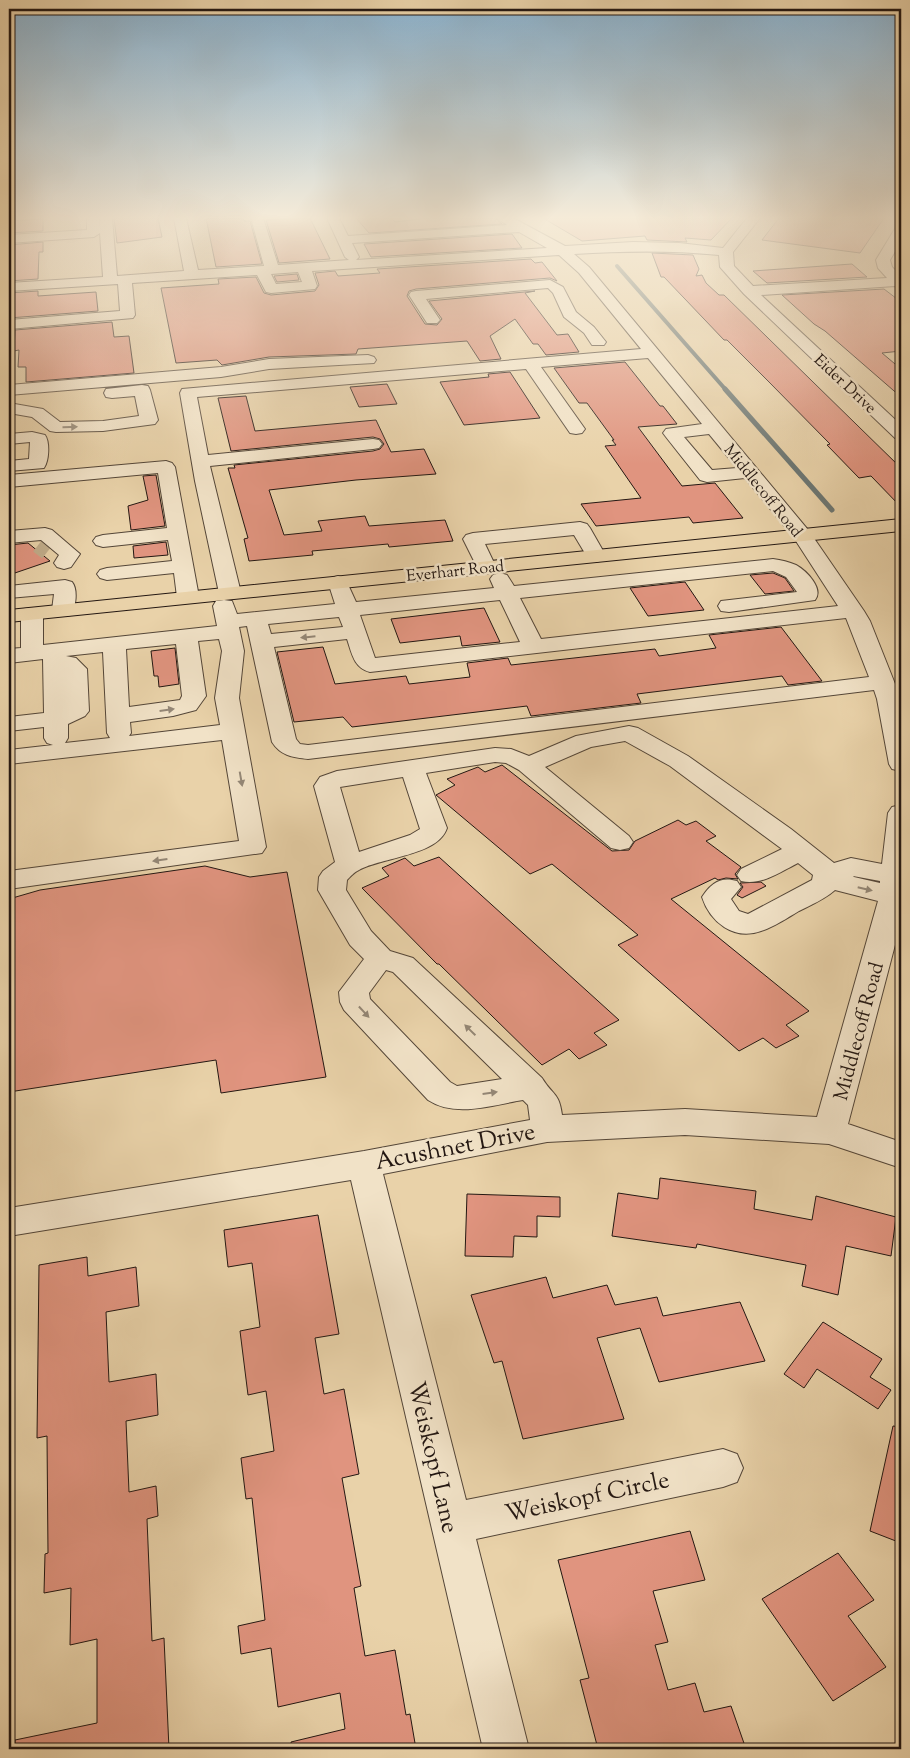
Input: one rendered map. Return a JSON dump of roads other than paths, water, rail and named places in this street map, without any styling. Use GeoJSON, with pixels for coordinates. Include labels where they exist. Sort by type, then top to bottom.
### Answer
{"type":"FeatureCollection","features":[{"type":"Feature","properties":{"kind":"main road","name":"Everhart Road"},"geometry":{"type":"LineString","coordinates":[[15,615],[901,525]]}},
{"type":"Feature","properties":{"kind":"street"},"geometry":{"type":"LineString","coordinates":[[9,325],[128,315],[124,300]]}},
{"type":"Feature","properties":{"kind":"street"},"geometry":{"type":"LineString","coordinates":[[420,300],[432,320]]}},
{"type":"Feature","properties":{"kind":"street"},"geometry":{"type":"LineString","coordinates":[[564,300],[571,316],[592,333],[598,342]]}},
{"type":"Feature","properties":{"kind":"street","name":"Middlecoff Road"},"geometry":{"type":"LineString","coordinates":[[609,300],[802,535],[853,611],[859,621],[889,699],[901,764]]}},
{"type":"Feature","properties":{"kind":"street","name":"Eider Drive"},"geometry":{"type":"LineString","coordinates":[[759,300],[901,434]]}},
{"type":"Feature","properties":{"kind":"street"},"geometry":{"type":"LineString","coordinates":[[581,343],[598,342],[648,348]]}},
{"type":"Feature","properties":{"kind":"street"},"geometry":{"type":"LineString","coordinates":[[9,880],[253,847],[227,698],[233,651],[228,627],[226,593],[188,393],[530,364],[648,348]]}},
{"type":"Feature","properties":{"kind":"street"},"geometry":{"type":"LineString","coordinates":[[9,390],[221,372],[270,364],[384,358]]}},
{"type":"Feature","properties":{"kind":"street"},"geometry":{"type":"LineString","coordinates":[[530,364],[576,429]]}},
{"type":"Feature","properties":{"kind":"street"},"geometry":{"type":"LineString","coordinates":[[9,401],[142,390],[149,420],[103,426],[56,427],[37,413],[9,408]]}},
{"type":"Feature","properties":{"kind":"street"},"geometry":{"type":"LineString","coordinates":[[714,428],[672,433],[708,476],[750,472]]}},
{"type":"Feature","properties":{"kind":"street"},"geometry":{"type":"LineString","coordinates":[[9,466],[38,464],[39,439],[32,437],[13,446]]}},
{"type":"Feature","properties":{"kind":"street"},"geometry":{"type":"LineString","coordinates":[[201,461],[372,444]]}},
{"type":"Feature","properties":{"kind":"street"},"geometry":{"type":"LineString","coordinates":[[9,481],[166,467],[188,597]]}},
{"type":"Feature","properties":{"kind":"street"},"geometry":{"type":"LineString","coordinates":[[534,647],[507,593],[473,539],[580,528],[596,556]]}},
{"type":"Feature","properties":{"kind":"street"},"geometry":{"type":"LineString","coordinates":[[103,541],[177,533]]}},
{"type":"Feature","properties":{"kind":"street"},"geometry":{"type":"LineString","coordinates":[[38,546],[68,576],[65,586],[63,610]]}},
{"type":"Feature","properties":{"kind":"street"},"geometry":{"type":"LineString","coordinates":[[689,547],[742,624]]}},
{"type":"Feature","properties":{"kind":"street"},"geometry":{"type":"LineString","coordinates":[[258,631],[348,610],[773,565],[787,567],[795,572],[808,590],[808,596],[729,606]]}},
{"type":"Feature","properties":{"kind":"street"},"geometry":{"type":"LineString","coordinates":[[107,574],[182,566]]}},
{"type":"Feature","properties":{"kind":"street"},"geometry":{"type":"LineString","coordinates":[[338,582],[365,660],[370,665],[853,611]]}},
{"type":"Feature","properties":{"kind":"street"},"geometry":{"type":"LineString","coordinates":[[9,592],[65,586]]}},
{"type":"Feature","properties":{"kind":"street"},"geometry":{"type":"LineString","coordinates":[[15,615],[46,656],[55,719],[56,752]]}},
{"type":"Feature","properties":{"kind":"street"},"geometry":{"type":"LineString","coordinates":[[9,656],[46,656],[114,644],[186,636],[228,627],[258,631],[355,632]]}},
{"type":"Feature","properties":{"kind":"street"},"geometry":{"type":"LineString","coordinates":[[258,631],[284,742],[293,750],[308,752],[883,682]]}},
{"type":"Feature","properties":{"kind":"street"},"geometry":{"type":"LineString","coordinates":[[118,716],[173,709],[188,705],[194,696],[186,636]]}},
{"type":"Feature","properties":{"kind":"street"},"geometry":{"type":"LineString","coordinates":[[114,644],[120,744]]}},
{"type":"Feature","properties":{"kind":"street"},"geometry":{"type":"LineString","coordinates":[[9,724],[55,719]]}},
{"type":"Feature","properties":{"kind":"street"},"geometry":{"type":"LineString","coordinates":[[9,757],[233,731]]}},
{"type":"Feature","properties":{"kind":"street"},"geometry":{"type":"LineString","coordinates":[[528,765],[585,741],[629,733],[679,760],[782,835],[820,868],[830,872],[845,884],[895,897]]}},
{"type":"Feature","properties":{"kind":"street"},"geometry":{"type":"LineString","coordinates":[[349,864],[327,786],[329,782],[337,779],[494,756],[511,756],[528,765],[620,842]]}},
{"type":"Feature","properties":{"kind":"street"},"geometry":{"type":"LineString","coordinates":[[412,768],[434,828],[432,834],[419,841],[349,864],[333,877],[332,890],[360,938],[380,958],[403,965],[544,1101],[547,1128]]}},
{"type":"Feature","properties":{"kind":"street","name":"Middlecoff Road"},"geometry":{"type":"LineString","coordinates":[[830,1131],[895,897],[901,813]]}},
{"type":"Feature","properties":{"kind":"street"},"geometry":{"type":"LineString","coordinates":[[751,875],[800,851]]}},
{"type":"Feature","properties":{"kind":"street"},"geometry":{"type":"LineString","coordinates":[[727,887],[716,896],[720,910],[734,921],[743,925],[753,924],[825,886],[830,872]]}},
{"type":"Feature","properties":{"kind":"street"},"geometry":{"type":"LineString","coordinates":[[380,958],[354,992],[355,1002],[439,1091],[448,1097],[458,1098],[531,1088]]}},
{"type":"Feature","properties":{"kind":"street","name":"Acushnet Drive"},"geometry":{"type":"LineString","coordinates":[[9,1222],[364,1164],[547,1128],[685,1122],[830,1131],[901,1155]]}},
{"type":"Feature","properties":{"kind":"street","name":"Weiskopf Lane"},"geometry":{"type":"LineString","coordinates":[[364,1164],[506,1749]]}},
{"type":"Feature","properties":{"kind":"street","name":"Weiskopf Circle"},"geometry":{"type":"LineString","coordinates":[[450,1524],[723,1468]]}},
{"type":"Feature","properties":{"kind":"waterway"},"geometry":{"type":"LineString","coordinates":[[647,300],[726,390]]}},
{"type":"Feature","properties":{"kind":"waterway"},"geometry":{"type":"LineString","coordinates":[[725,389],[832,510]]}},
{"type":"Feature","properties":{"kind":"tunnel"},"geometry":{"type":"LineString","coordinates":[[39,544],[48,551]]}}]}
